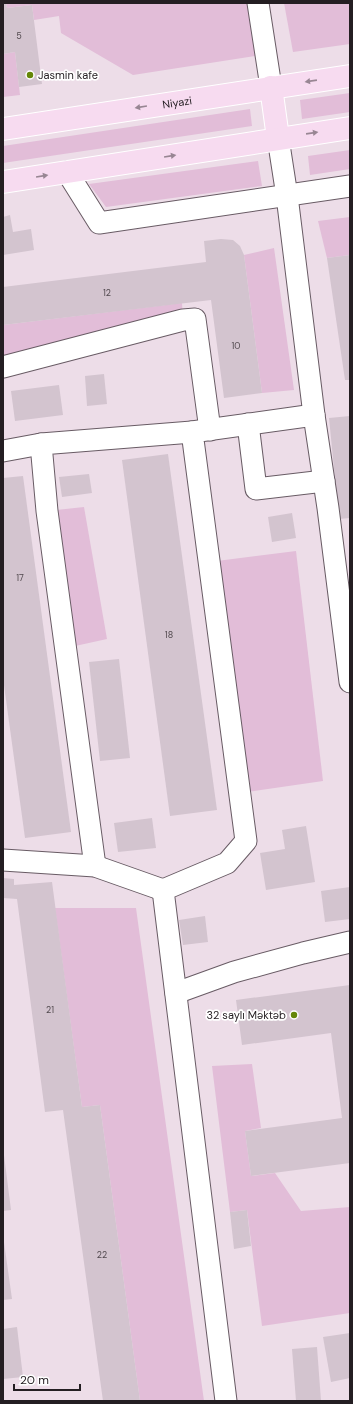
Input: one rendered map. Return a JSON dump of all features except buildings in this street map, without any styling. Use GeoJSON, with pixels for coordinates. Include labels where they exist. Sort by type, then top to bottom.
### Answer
{"type":"FeatureCollection","features":[{"type":"Feature","properties":{"kind":"main road","name":"Niyazi"},"geometry":{"type":"LineString","coordinates":[[3,129],[350,76]]}},
{"type":"Feature","properties":{"kind":"main road"},"geometry":{"type":"LineString","coordinates":[[271,87],[278,138]]}},
{"type":"Feature","properties":{"kind":"main road"},"geometry":{"type":"LineString","coordinates":[[3,182],[350,128]]}},
{"type":"Feature","properties":{"kind":"lane"},"geometry":{"type":"LineString","coordinates":[[258,3],[271,87]]}},
{"type":"Feature","properties":{"kind":"lane"},"geometry":{"type":"LineString","coordinates":[[278,138],[287,196],[314,415],[350,682]]}},
{"type":"Feature","properties":{"kind":"lane"},"geometry":{"type":"LineString","coordinates":[[67,172],[99,223],[350,186]]}},
{"type":"Feature","properties":{"kind":"lane"},"geometry":{"type":"LineString","coordinates":[[3,367],[183,320],[195,319],[201,431],[246,841],[227,863],[163,890],[95,866],[3,860]]}},
{"type":"Feature","properties":{"kind":"lane"},"geometry":{"type":"LineString","coordinates":[[3,451],[41,444],[201,431],[314,415]]}},
{"type":"Feature","properties":{"kind":"lane"},"geometry":{"type":"LineString","coordinates":[[248,424],[256,489],[324,481]]}},
{"type":"Feature","properties":{"kind":"lane"},"geometry":{"type":"LineString","coordinates":[[41,444],[48,511],[95,866]]}},
{"type":"Feature","properties":{"kind":"lane"},"geometry":{"type":"LineString","coordinates":[[163,890],[226,1401]]}},
{"type":"Feature","properties":{"kind":"lane"},"geometry":{"type":"LineString","coordinates":[[176,993],[234,972],[350,942]]}},
{"type":"Feature","properties":{"kind":"shaded area"},"geometry":{"type":"Polygon","coordinates":[[[6,3],[247,3],[255,56],[133,75],[61,33],[59,16],[34,20],[32,5],[7,8],[6,3]]]}},
{"type":"Feature","properties":{"kind":"shaded area"},"geometry":{"type":"Polygon","coordinates":[[[284,3],[350,3],[350,44],[293,52],[284,3]]]}},
{"type":"Feature","properties":{"kind":"shaded area"},"geometry":{"type":"Polygon","coordinates":[[[15,52],[20,95],[3,97],[3,54],[15,52]]]}},
{"type":"Feature","properties":{"kind":"shaded area"},"geometry":{"type":"Polygon","coordinates":[[[350,93],[350,112],[302,119],[300,100],[350,93]]]}},
{"type":"Feature","properties":{"kind":"shaded area"},"geometry":{"type":"Polygon","coordinates":[[[250,109],[252,126],[3,163],[3,146],[250,109]]]}},
{"type":"Feature","properties":{"kind":"shaded area"},"geometry":{"type":"Polygon","coordinates":[[[350,150],[350,169],[310,175],[308,156],[350,150]]]}},
{"type":"Feature","properties":{"kind":"shaded area"},"geometry":{"type":"Polygon","coordinates":[[[258,161],[262,186],[106,207],[89,184],[258,161]]]}},
{"type":"Feature","properties":{"kind":"shaded area"},"geometry":{"type":"Polygon","coordinates":[[[350,217],[350,255],[327,258],[318,221],[350,217]]]}},
{"type":"Feature","properties":{"kind":"shaded area"},"geometry":{"type":"Polygon","coordinates":[[[274,248],[294,390],[262,393],[244,255],[274,248]]]}},
{"type":"Feature","properties":{"kind":"shaded area"},"geometry":{"type":"Polygon","coordinates":[[[182,303],[183,320],[3,367],[3,325],[182,303]]]}},
{"type":"Feature","properties":{"kind":"shaded area"},"geometry":{"type":"Polygon","coordinates":[[[84,507],[107,639],[66,648],[47,511],[84,507]]]}},
{"type":"Feature","properties":{"kind":"shaded area"},"geometry":{"type":"Polygon","coordinates":[[[296,551],[323,781],[240,793],[209,562],[296,551]]]}},
{"type":"Feature","properties":{"kind":"shaded area"},"geometry":{"type":"Polygon","coordinates":[[[55,908],[136,908],[204,1401],[140,1401],[100,1105],[82,1107],[55,908]]]}},
{"type":"Feature","properties":{"kind":"shaded area"},"geometry":{"type":"Polygon","coordinates":[[[252,1064],[261,1128],[245,1131],[251,1176],[275,1173],[301,1211],[350,1207],[350,1313],[262,1326],[247,1210],[230,1212],[212,1066],[252,1064]]]}},
{"type":"Feature","properties":{"kind":"place","name":"Jasmin kafe"},"geometry":{"type":"Point","coordinates":[30,75]}},
{"type":"Feature","properties":{"kind":"place","name":"32 saylı Məktəb"},"geometry":{"type":"Point","coordinates":[294,1015]}}]}
